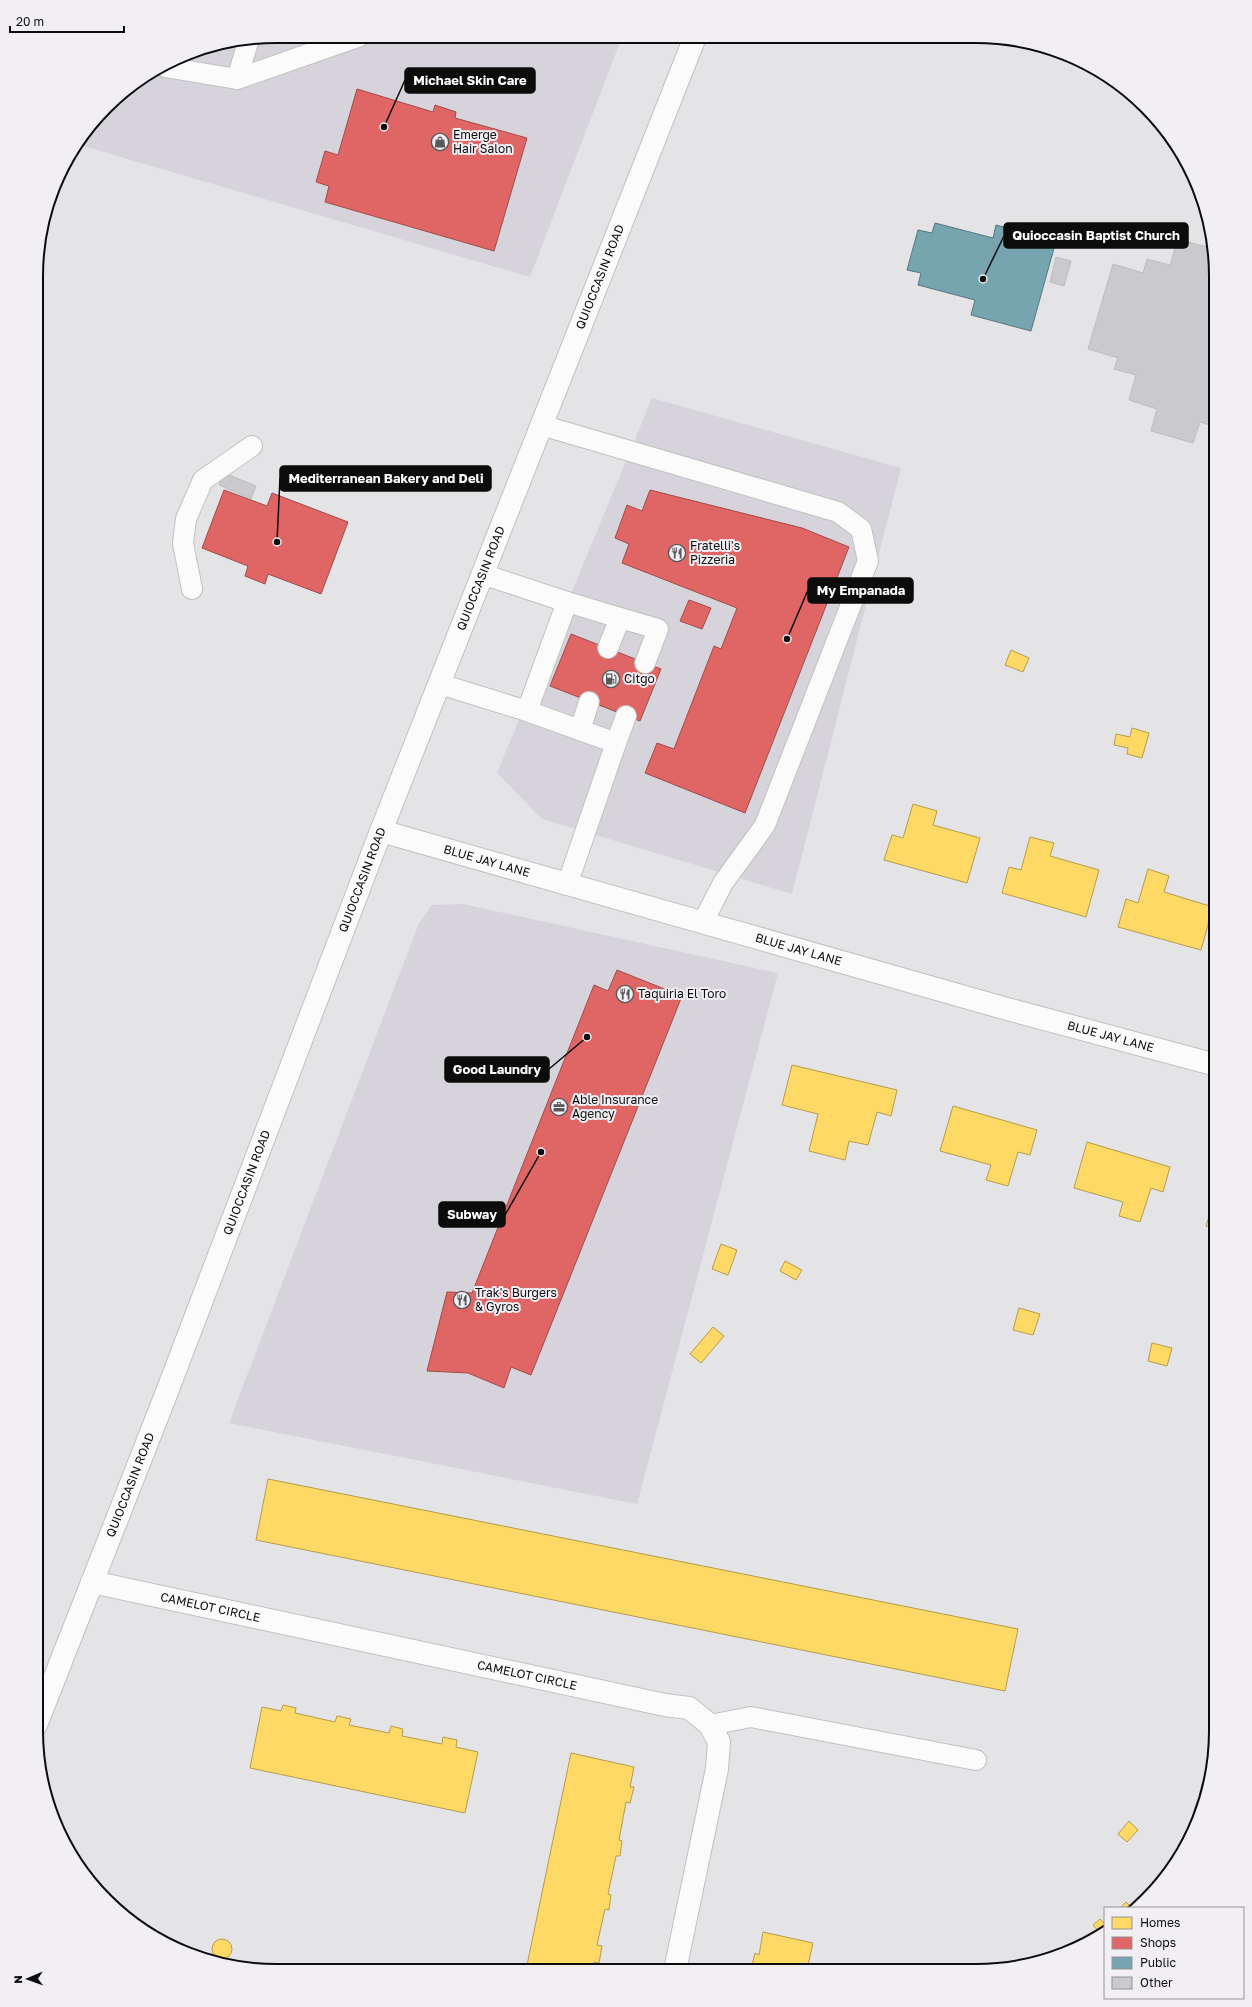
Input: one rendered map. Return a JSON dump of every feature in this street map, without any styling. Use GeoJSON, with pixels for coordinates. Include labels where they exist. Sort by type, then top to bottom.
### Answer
{"type":"FeatureCollection","features":[{"type":"Feature","properties":{"kind":"main road","name":"QUIOCCASIN ROAD"},"geometry":{"type":"LineString","coordinates":[[43,1707],[168,1390],[381,831],[693,43]]}},
{"type":"Feature","properties":{"kind":"main road","name":"BLUE JAY LANE"},"geometry":{"type":"LineString","coordinates":[[381,831],[1000,1007],[1209,1064]]}},
{"type":"Feature","properties":{"kind":"main road","name":"CAMELOT CIRCLE"},"geometry":{"type":"LineString","coordinates":[[92,1582],[665,1705],[689,1708],[710,1724],[719,1742],[717,1769],[676,1964]]}},
{"type":"Feature","properties":{"kind":"lane"},"geometry":{"type":"LineString","coordinates":[[172,67],[237,79],[340,43]]}},
{"type":"Feature","properties":{"kind":"lane"},"geometry":{"type":"LineString","coordinates":[[237,79],[247,45]]}},
{"type":"Feature","properties":{"kind":"lane"},"geometry":{"type":"LineString","coordinates":[[541,425],[838,512],[861,529],[868,561],[765,825],[723,883],[703,922]]}},
{"type":"Feature","properties":{"kind":"lane"},"geometry":{"type":"LineString","coordinates":[[192,589],[183,543],[186,519],[203,480],[252,446]]}},
{"type":"Feature","properties":{"kind":"lane"},"geometry":{"type":"LineString","coordinates":[[482,574],[567,602],[658,628],[645,663]]}},
{"type":"Feature","properties":{"kind":"lane"},"geometry":{"type":"LineString","coordinates":[[527,711],[567,602]]}},
{"type":"Feature","properties":{"kind":"lane"},"geometry":{"type":"LineString","coordinates":[[608,648],[620,618]]}},
{"type":"Feature","properties":{"kind":"lane"},"geometry":{"type":"LineString","coordinates":[[440,684],[527,711],[616,743]]}},
{"type":"Feature","properties":{"kind":"lane"},"geometry":{"type":"LineString","coordinates":[[580,730],[589,702]]}},
{"type":"Feature","properties":{"kind":"lane"},"geometry":{"type":"LineString","coordinates":[[567,885],[626,716]]}},
{"type":"Feature","properties":{"kind":"lane"},"geometry":{"type":"LineString","coordinates":[[710,1724],[751,1717],[976,1760]]}},
{"type":"Feature","properties":{"kind":"shaded area"},"geometry":{"type":"Polygon","coordinates":[[[261,43],[620,43],[530,277],[83,146],[111,111],[147,82],[173,67],[201,55],[231,47],[261,43]]]}},
{"type":"Feature","properties":{"kind":"shaded area"},"geometry":{"type":"Polygon","coordinates":[[[652,398],[901,468],[792,894],[542,819],[497,773],[652,398]]]}},
{"type":"Feature","properties":{"kind":"shaded area"},"geometry":{"type":"Polygon","coordinates":[[[463,904],[778,973],[637,1504],[229,1423],[419,923],[432,905],[463,904]]]}},
{"type":"Feature","properties":{"kind":"building: Homes"},"geometry":{"type":"Polygon","coordinates":[[[1011,650],[1029,658],[1023,672],[1005,665],[1011,650]]]}},
{"type":"Feature","properties":{"kind":"building: Homes"},"geometry":{"type":"Polygon","coordinates":[[[1132,728],[1149,733],[1142,758],[1127,754],[1128,748],[1114,745],[1116,734],[1130,737],[1132,728]]]}},
{"type":"Feature","properties":{"kind":"building: Homes"},"geometry":{"type":"Polygon","coordinates":[[[913,804],[937,811],[933,825],[980,838],[967,883],[884,860],[892,835],[903,838],[913,804]]]}},
{"type":"Feature","properties":{"kind":"building: Homes"},"geometry":{"type":"Polygon","coordinates":[[[1030,837],[1054,843],[1050,856],[1099,870],[1086,917],[1002,893],[1009,867],[1021,870],[1030,837]]]}},
{"type":"Feature","properties":{"kind":"building: Homes"},"geometry":{"type":"Polygon","coordinates":[[[1148,869],[1169,876],[1164,892],[1209,906],[1209,921],[1201,950],[1118,927],[1126,899],[1138,903],[1148,869]]]}},
{"type":"Feature","properties":{"kind":"building: Homes"},"geometry":{"type":"Polygon","coordinates":[[[792,1065],[897,1090],[891,1116],[877,1112],[868,1145],[849,1141],[845,1160],[809,1151],[818,1114],[782,1105],[792,1065]]]}},
{"type":"Feature","properties":{"kind":"building: Homes"},"geometry":{"type":"Polygon","coordinates":[[[953,1106],[1037,1130],[1030,1155],[1018,1152],[1008,1186],[986,1180],[991,1165],[940,1151],[953,1106]]]}},
{"type":"Feature","properties":{"kind":"building: Homes"},"geometry":{"type":"Polygon","coordinates":[[[1087,1142],[1170,1167],[1163,1192],[1151,1188],[1140,1222],[1119,1216],[1123,1202],[1074,1188],[1087,1142]]]}},
{"type":"Feature","properties":{"kind":"building: Homes"},"geometry":{"type":"Polygon","coordinates":[[[1209,1217],[1209,1227],[1206,1226],[1209,1217]]]}},
{"type":"Feature","properties":{"kind":"building: Homes"},"geometry":{"type":"Polygon","coordinates":[[[721,1244],[737,1250],[728,1275],[712,1269],[721,1244]]]}},
{"type":"Feature","properties":{"kind":"building: Homes"},"geometry":{"type":"Polygon","coordinates":[[[785,1261],[802,1270],[796,1280],[780,1271],[785,1261]]]}},
{"type":"Feature","properties":{"kind":"building: Homes"},"geometry":{"type":"Polygon","coordinates":[[[1019,1308],[1040,1314],[1033,1335],[1013,1330],[1019,1308]]]}},
{"type":"Feature","properties":{"kind":"building: Homes"},"geometry":{"type":"Polygon","coordinates":[[[713,1327],[724,1336],[701,1363],[690,1354],[713,1327]]]}},
{"type":"Feature","properties":{"kind":"building: Homes"},"geometry":{"type":"Polygon","coordinates":[[[1152,1343],[1172,1348],[1167,1366],[1148,1361],[1152,1343]]]}},
{"type":"Feature","properties":{"kind":"building: Homes"},"geometry":{"type":"Polygon","coordinates":[[[268,1479],[1018,1629],[1005,1691],[256,1540],[268,1479]]]}},
{"type":"Feature","properties":{"kind":"building: Homes"},"geometry":{"type":"Polygon","coordinates":[[[283,1705],[296,1708],[295,1713],[335,1722],[337,1716],[351,1719],[349,1725],[389,1733],[391,1726],[403,1729],[402,1736],[442,1744],[443,1737],[457,1740],[456,1747],[478,1752],[465,1813],[250,1768],[262,1707],[281,1711],[283,1705]]]}},
{"type":"Feature","properties":{"kind":"building: Homes"},"geometry":{"type":"Polygon","coordinates":[[[571,1753],[634,1767],[630,1787],[634,1787],[630,1803],[626,1802],[619,1840],[622,1841],[620,1856],[616,1856],[608,1894],[611,1895],[609,1910],[605,1909],[597,1945],[602,1946],[599,1963],[527,1964],[571,1753]]]}},
{"type":"Feature","properties":{"kind":"building: Homes"},"geometry":{"type":"Polygon","coordinates":[[[1129,1821],[1138,1830],[1127,1842],[1118,1834],[1129,1821]]]}},
{"type":"Feature","properties":{"kind":"building: Homes"},"geometry":{"type":"Polygon","coordinates":[[[1126,1902],[1130,1906],[1129,1907],[1121,1907],[1126,1902]]]}},
{"type":"Feature","properties":{"kind":"building: Homes"},"geometry":{"type":"Polygon","coordinates":[[[1100,1919],[1104,1923],[1104,1926],[1097,1930],[1093,1925],[1100,1919]]]}},
{"type":"Feature","properties":{"kind":"building: Homes"},"geometry":{"type":"Polygon","coordinates":[[[763,1932],[813,1943],[808,1964],[752,1964],[755,1953],[759,1955],[763,1932]]]}},
{"type":"Feature","properties":{"kind":"building: Homes"},"geometry":{"type":"Polygon","coordinates":[[[218,1939],[226,1939],[232,1945],[232,1953],[226,1959],[215,1956],[212,1953],[212,1945],[218,1939]]]}},
{"type":"Feature","properties":{"kind":"building: Shops"},"geometry":{"type":"Polygon","coordinates":[[[357,89],[433,112],[435,105],[456,112],[455,118],[527,138],[494,251],[325,202],[329,186],[316,182],[325,151],[338,155],[357,89]]]}},
{"type":"Feature","properties":{"kind":"building: Shops"},"geometry":{"type":"Polygon","coordinates":[[[224,490],[267,506],[272,493],[348,522],[321,594],[268,574],[265,584],[245,576],[248,566],[202,548],[224,490]]]}},
{"type":"Feature","properties":{"kind":"building: Shops"},"geometry":{"type":"Polygon","coordinates":[[[650,490],[802,528],[849,547],[745,813],[645,773],[657,743],[674,749],[714,646],[721,649],[737,608],[622,563],[629,544],[615,538],[627,505],[642,511],[650,490]]]}},
{"type":"Feature","properties":{"kind":"building: Shops"},"geometry":{"type":"Polygon","coordinates":[[[689,600],[711,608],[702,629],[680,621],[689,600]]]}},
{"type":"Feature","properties":{"kind":"building: Shops"},"geometry":{"type":"Polygon","coordinates":[[[571,634],[661,669],[640,721],[550,686],[571,634]]]}},
{"type":"Feature","properties":{"kind":"building: Shops"},"geometry":{"type":"Polygon","coordinates":[[[617,970],[682,996],[531,1375],[511,1367],[504,1388],[468,1373],[427,1371],[447,1292],[472,1293],[594,985],[608,991],[617,970]]]}},
{"type":"Feature","properties":{"kind":"building: Public"},"geometry":{"type":"Polygon","coordinates":[[[935,223],[993,238],[996,225],[1056,241],[1031,331],[971,315],[975,300],[918,285],[921,273],[907,270],[918,230],[932,233],[935,223]]]}},
{"type":"Feature","properties":{"kind":"building: Other"},"geometry":{"type":"Polygon","coordinates":[[[1178,239],[1207,247],[1209,261],[1209,425],[1200,422],[1193,443],[1151,431],[1157,409],[1129,400],[1136,375],[1114,369],[1118,358],[1088,349],[1113,264],[1143,273],[1147,259],[1170,265],[1178,239]]]}},
{"type":"Feature","properties":{"kind":"building: Other"},"geometry":{"type":"Polygon","coordinates":[[[1056,257],[1071,261],[1064,286],[1050,282],[1056,257]]]}},
{"type":"Feature","properties":{"kind":"building: Other"},"geometry":{"type":"Polygon","coordinates":[[[224,473],[256,486],[251,499],[219,485],[224,473]]]}},
{"type":"Feature","properties":{"kind":"place","name":"Michael Skin Care"},"geometry":{"type":"Point","coordinates":[384,127]}},
{"type":"Feature","properties":{"kind":"place","name":"Emerge Hair Salon"},"geometry":{"type":"Point","coordinates":[440,142]}},
{"type":"Feature","properties":{"kind":"place","name":"Quioccasin Baptist Church"},"geometry":{"type":"Point","coordinates":[983,279]}},
{"type":"Feature","properties":{"kind":"place","name":"Mediterranean Bakery and Deli"},"geometry":{"type":"Point","coordinates":[277,542]}},
{"type":"Feature","properties":{"kind":"place","name":"Fratelli's Pizzeria"},"geometry":{"type":"Point","coordinates":[677,553]}},
{"type":"Feature","properties":{"kind":"place","name":"My Empanada"},"geometry":{"type":"Point","coordinates":[787,639]}},
{"type":"Feature","properties":{"kind":"place","name":"Citgo"},"geometry":{"type":"Point","coordinates":[611,679]}},
{"type":"Feature","properties":{"kind":"place","name":"Taquiria El Toro"},"geometry":{"type":"Point","coordinates":[625,994]}},
{"type":"Feature","properties":{"kind":"place","name":"Good Laundry"},"geometry":{"type":"Point","coordinates":[587,1037]}},
{"type":"Feature","properties":{"kind":"place","name":"Able Insurance Agency"},"geometry":{"type":"Point","coordinates":[559,1107]}},
{"type":"Feature","properties":{"kind":"place","name":"Subway"},"geometry":{"type":"Point","coordinates":[541,1152]}},
{"type":"Feature","properties":{"kind":"place","name":"Trak's Burgers & Gyros"},"geometry":{"type":"Point","coordinates":[462,1300]}}]}
